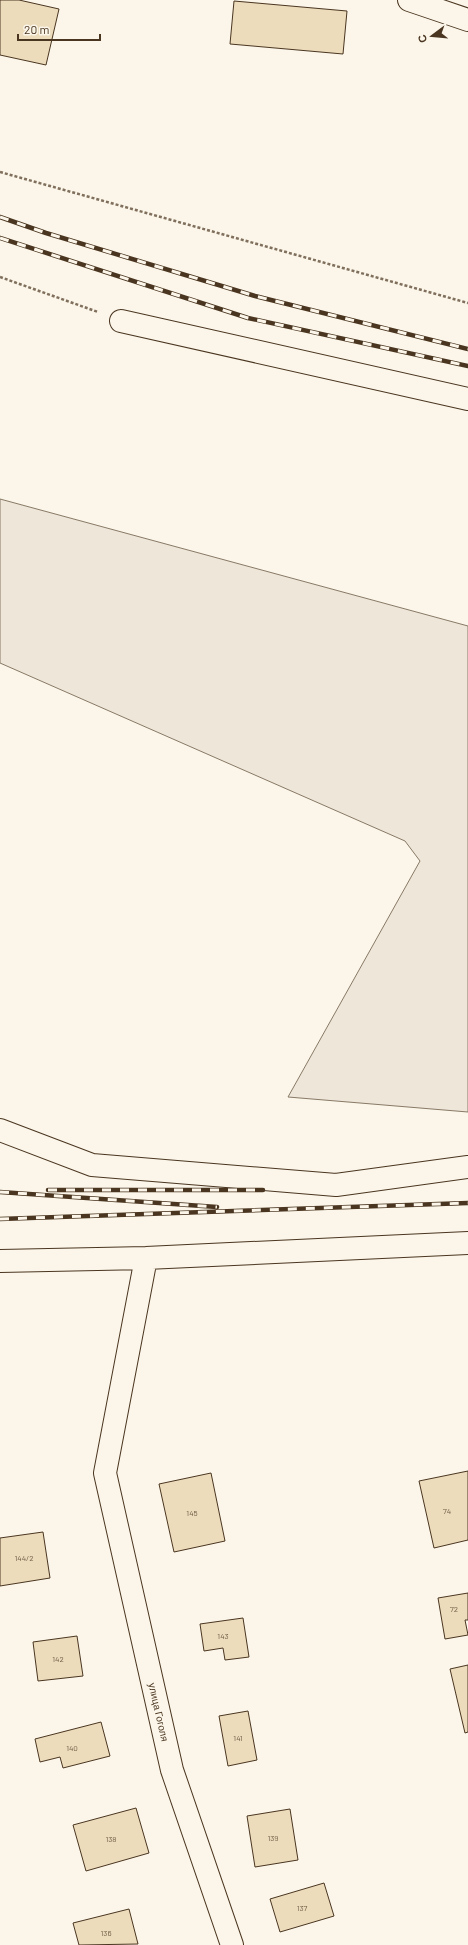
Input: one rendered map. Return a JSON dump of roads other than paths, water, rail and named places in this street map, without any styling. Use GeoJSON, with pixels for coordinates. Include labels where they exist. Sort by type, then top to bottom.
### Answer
{"type":"FeatureCollection","features":[{"type":"Feature","properties":{"kind":"street"},"geometry":{"type":"LineString","coordinates":[[409,0],[468,20]]}},
{"type":"Feature","properties":{"kind":"street"},"geometry":{"type":"LineString","coordinates":[[121,321],[468,399]]}},
{"type":"Feature","properties":{"kind":"street"},"geometry":{"type":"LineString","coordinates":[[0,1130],[92,1165],[320,1184],[336,1185],[468,1167]]}},
{"type":"Feature","properties":{"kind":"street"},"geometry":{"type":"LineString","coordinates":[[0,1261],[146,1258],[468,1243]]}},
{"type":"Feature","properties":{"kind":"street","name":"улица Гоголя"},"geometry":{"type":"LineString","coordinates":[[146,1258],[105,1474],[172,1770],[232,1945]]}},
{"type":"Feature","properties":{"kind":"railway"},"geometry":{"type":"LineString","coordinates":[[0,217],[46,233],[255,296],[468,349]]}},
{"type":"Feature","properties":{"kind":"railway"},"geometry":{"type":"LineString","coordinates":[[0,238],[248,318],[468,366]]}},
{"type":"Feature","properties":{"kind":"railway"},"geometry":{"type":"LineString","coordinates":[[48,1190],[263,1190]]}},
{"type":"Feature","properties":{"kind":"railway"},"geometry":{"type":"LineString","coordinates":[[0,1192],[217,1207]]}},
{"type":"Feature","properties":{"kind":"railway"},"geometry":{"type":"LineString","coordinates":[[0,1219],[468,1203]]}}]}
